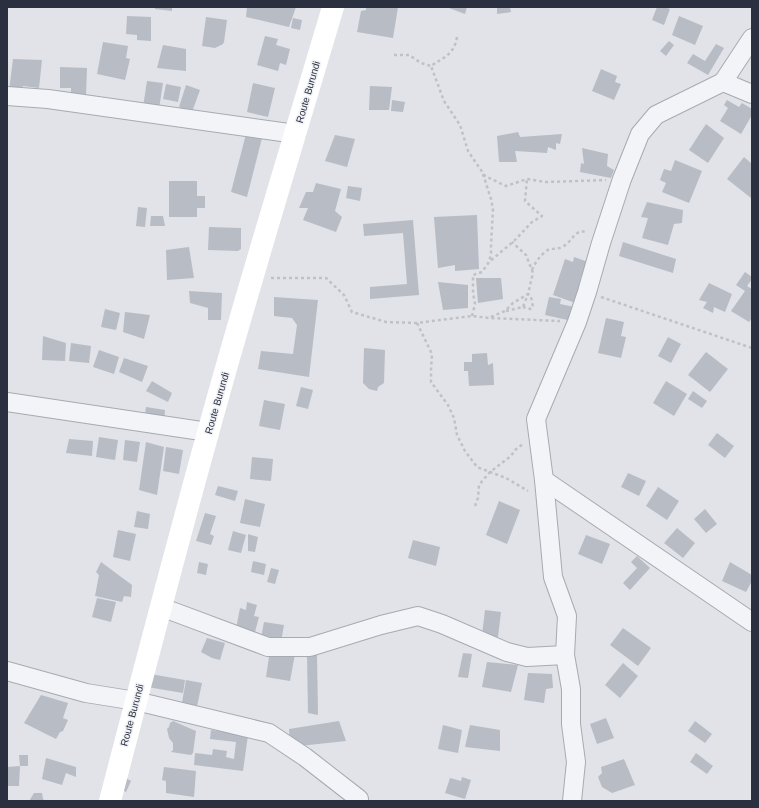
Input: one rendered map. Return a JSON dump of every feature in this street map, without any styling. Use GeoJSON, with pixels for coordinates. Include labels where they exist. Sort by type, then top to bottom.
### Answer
{"type":"FeatureCollection","features":[{"type":"Feature","properties":{"kind":"main road","name":"Route Burundi"},"geometry":{"type":"LineString","coordinates":[[110,801],[208,432],[252,278],[333,7]]}},
{"type":"Feature","properties":{"kind":"street"},"geometry":{"type":"LineString","coordinates":[[572,801],[576,762],[571,724],[571,689],[565,655],[567,616],[553,578],[544,480],[536,419],[577,322],[622,179],[640,134],[656,115],[723,82],[752,38]]}},
{"type":"Feature","properties":{"kind":"street"},"geometry":{"type":"LineString","coordinates":[[723,82],[752,94]]}},
{"type":"Feature","properties":{"kind":"street"},"geometry":{"type":"LineString","coordinates":[[7,96],[48,99],[296,134]]}},
{"type":"Feature","properties":{"kind":"street"},"geometry":{"type":"LineString","coordinates":[[7,402],[208,432]]}},
{"type":"Feature","properties":{"kind":"street"},"geometry":{"type":"LineString","coordinates":[[544,480],[752,622]]}},
{"type":"Feature","properties":{"kind":"street"},"geometry":{"type":"LineString","coordinates":[[161,607],[268,646],[310,647],[381,625],[418,616],[442,624],[507,652],[520,656],[565,655]]}},
{"type":"Feature","properties":{"kind":"street"},"geometry":{"type":"LineString","coordinates":[[7,671],[86,693],[136,701],[269,733],[305,757],[359,799]]}},
{"type":"Feature","properties":{"kind":"path"},"geometry":{"type":"LineString","coordinates":[[394,55],[409,54],[421,63],[431,66],[448,55],[455,46],[457,38]]}},
{"type":"Feature","properties":{"kind":"path"},"geometry":{"type":"LineString","coordinates":[[431,66],[444,101],[460,126],[468,151],[485,176],[506,186],[527,180],[546,182],[622,179]]}},
{"type":"Feature","properties":{"kind":"path"},"geometry":{"type":"LineString","coordinates":[[482,171],[491,198],[493,210],[491,254],[489,262]]}},
{"type":"Feature","properties":{"kind":"path"},"geometry":{"type":"LineString","coordinates":[[472,316],[475,304],[473,293],[473,275],[482,272],[489,262],[532,222],[542,216],[525,201],[527,180]]}},
{"type":"Feature","properties":{"kind":"path"},"geometry":{"type":"LineString","coordinates":[[532,270],[537,260],[546,251],[550,248],[557,249],[562,247],[570,241],[576,233],[582,231],[591,233],[601,243]]}},
{"type":"Feature","properties":{"kind":"path"},"geometry":{"type":"LineString","coordinates":[[512,242],[526,255],[533,273],[523,307]]}},
{"type":"Feature","properties":{"kind":"path"},"geometry":{"type":"LineString","coordinates":[[252,278],[326,278],[344,296],[352,312],[386,322],[417,323],[472,316],[577,322]]}},
{"type":"Feature","properties":{"kind":"path"},"geometry":{"type":"LineString","coordinates":[[587,292],[752,348]]}},
{"type":"Feature","properties":{"kind":"path"},"geometry":{"type":"LineString","coordinates":[[489,318],[505,311],[523,307],[530,309],[533,307],[531,297],[528,294]]}},
{"type":"Feature","properties":{"kind":"path"},"geometry":{"type":"LineString","coordinates":[[505,311],[513,303],[528,294]]}},
{"type":"Feature","properties":{"kind":"path"},"geometry":{"type":"LineString","coordinates":[[417,323],[432,354],[431,382],[448,405],[454,418],[457,435],[465,451],[477,467],[506,478],[531,493],[547,512]]}},
{"type":"Feature","properties":{"kind":"path"},"geometry":{"type":"LineString","coordinates":[[475,506],[478,498],[479,485],[490,472],[510,456],[515,450],[538,434]]}},
{"type":"Feature","properties":{"kind":"building"},"geometry":{"type":"Polygon","coordinates":[[[155,7],[172,7],[172,11],[155,9],[155,7]]]}},
{"type":"Feature","properties":{"kind":"building"},"geometry":{"type":"Polygon","coordinates":[[[247,7],[296,7],[289,27],[246,17],[247,7]]]}},
{"type":"Feature","properties":{"kind":"building"},"geometry":{"type":"Polygon","coordinates":[[[366,7],[398,7],[393,38],[357,32],[361,11],[366,10],[366,7]]]}},
{"type":"Feature","properties":{"kind":"building"},"geometry":{"type":"Polygon","coordinates":[[[446,7],[467,7],[465,14],[446,7]]]}},
{"type":"Feature","properties":{"kind":"building"},"geometry":{"type":"Polygon","coordinates":[[[497,7],[510,7],[511,12],[497,14],[497,7]]]}},
{"type":"Feature","properties":{"kind":"building"},"geometry":{"type":"Polygon","coordinates":[[[657,7],[665,7],[670,9],[664,25],[652,20],[657,7]]]}},
{"type":"Feature","properties":{"kind":"building"},"geometry":{"type":"Polygon","coordinates":[[[127,16],[151,17],[151,41],[137,40],[137,35],[126,34],[127,16]]]}},
{"type":"Feature","properties":{"kind":"building"},"geometry":{"type":"Polygon","coordinates":[[[679,16],[703,26],[695,45],[672,35],[679,16]]]}},
{"type":"Feature","properties":{"kind":"building"},"geometry":{"type":"Polygon","coordinates":[[[206,17],[227,20],[224,42],[215,48],[202,46],[206,17]]]}},
{"type":"Feature","properties":{"kind":"building"},"geometry":{"type":"Polygon","coordinates":[[[293,18],[302,20],[300,30],[291,28],[293,18]]]}},
{"type":"Feature","properties":{"kind":"building"},"geometry":{"type":"Polygon","coordinates":[[[265,36],[278,39],[276,45],[290,49],[286,65],[280,63],[278,71],[257,65],[265,36]]]}},
{"type":"Feature","properties":{"kind":"building"},"geometry":{"type":"Polygon","coordinates":[[[669,41],[674,45],[666,56],[660,51],[669,41]]]}},
{"type":"Feature","properties":{"kind":"building"},"geometry":{"type":"Polygon","coordinates":[[[103,42],[128,46],[126,58],[130,59],[125,80],[97,74],[103,42]]]}},
{"type":"Feature","properties":{"kind":"building"},"geometry":{"type":"Polygon","coordinates":[[[716,44],[724,48],[708,75],[687,63],[693,54],[705,61],[716,44]]]}},
{"type":"Feature","properties":{"kind":"building"},"geometry":{"type":"Polygon","coordinates":[[[163,45],[186,49],[186,71],[157,68],[163,45]]]}},
{"type":"Feature","properties":{"kind":"building"},"geometry":{"type":"Polygon","coordinates":[[[13,59],[42,60],[39,88],[23,86],[19,93],[9,91],[13,59]]]}},
{"type":"Feature","properties":{"kind":"building"},"geometry":{"type":"Polygon","coordinates":[[[60,67],[87,68],[86,95],[71,95],[71,88],[60,88],[60,67]]]}},
{"type":"Feature","properties":{"kind":"building"},"geometry":{"type":"Polygon","coordinates":[[[601,69],[617,76],[615,82],[621,84],[614,100],[592,91],[601,69]]]}},
{"type":"Feature","properties":{"kind":"building"},"geometry":{"type":"Polygon","coordinates":[[[147,81],[163,83],[159,109],[143,107],[147,81]]]}},
{"type":"Feature","properties":{"kind":"building"},"geometry":{"type":"Polygon","coordinates":[[[253,83],[275,88],[268,117],[247,112],[253,83]]]}},
{"type":"Feature","properties":{"kind":"building"},"geometry":{"type":"Polygon","coordinates":[[[166,84],[181,87],[178,102],[163,99],[166,84]]]}},
{"type":"Feature","properties":{"kind":"building"},"geometry":{"type":"Polygon","coordinates":[[[186,85],[200,90],[192,112],[179,107],[186,85]]]}},
{"type":"Feature","properties":{"kind":"building"},"geometry":{"type":"Polygon","coordinates":[[[370,86],[392,87],[389,110],[369,110],[370,86]]]}},
{"type":"Feature","properties":{"kind":"building"},"geometry":{"type":"Polygon","coordinates":[[[392,100],[405,102],[403,112],[391,111],[392,100]]]}},
{"type":"Feature","properties":{"kind":"building"},"geometry":{"type":"Polygon","coordinates":[[[727,100],[739,107],[742,103],[752,109],[752,115],[741,134],[720,121],[728,108],[724,105],[727,100]]]}},
{"type":"Feature","properties":{"kind":"building"},"geometry":{"type":"Polygon","coordinates":[[[706,124],[724,138],[708,163],[689,150],[706,124]]]}},
{"type":"Feature","properties":{"kind":"building"},"geometry":{"type":"Polygon","coordinates":[[[518,132],[520,137],[562,134],[560,144],[556,143],[556,150],[548,147],[547,153],[515,151],[517,162],[499,162],[497,136],[518,132]]]}},
{"type":"Feature","properties":{"kind":"building"},"geometry":{"type":"Polygon","coordinates":[[[246,134],[262,138],[247,197],[231,192],[246,134]]]}},
{"type":"Feature","properties":{"kind":"building"},"geometry":{"type":"Polygon","coordinates":[[[335,135],[355,139],[347,167],[325,161],[335,135]]]}},
{"type":"Feature","properties":{"kind":"building"},"geometry":{"type":"Polygon","coordinates":[[[582,148],[608,154],[607,166],[614,170],[611,178],[580,172],[581,163],[584,164],[582,148]]]}},
{"type":"Feature","properties":{"kind":"building"},"geometry":{"type":"Polygon","coordinates":[[[744,157],[752,164],[751,198],[727,179],[744,157]]]}},
{"type":"Feature","properties":{"kind":"building"},"geometry":{"type":"Polygon","coordinates":[[[675,160],[702,171],[689,203],[662,192],[666,183],[660,180],[664,169],[671,171],[675,160]]]}},
{"type":"Feature","properties":{"kind":"building"},"geometry":{"type":"Polygon","coordinates":[[[169,181],[197,181],[197,196],[205,196],[205,208],[197,208],[197,217],[169,217],[169,181]]]}},
{"type":"Feature","properties":{"kind":"building"},"geometry":{"type":"Polygon","coordinates":[[[316,183],[341,189],[335,211],[342,217],[336,232],[303,220],[308,208],[299,208],[306,192],[313,192],[316,183]]]}},
{"type":"Feature","properties":{"kind":"building"},"geometry":{"type":"Polygon","coordinates":[[[348,186],[362,188],[360,201],[346,198],[348,186]]]}},
{"type":"Feature","properties":{"kind":"building"},"geometry":{"type":"Polygon","coordinates":[[[647,202],[683,210],[682,223],[674,224],[668,245],[642,238],[648,218],[641,217],[647,202]]]}},
{"type":"Feature","properties":{"kind":"building"},"geometry":{"type":"Polygon","coordinates":[[[138,207],[147,208],[145,227],[136,226],[138,207]]]}},
{"type":"Feature","properties":{"kind":"building"},"geometry":{"type":"Polygon","coordinates":[[[477,215],[479,269],[455,271],[455,265],[438,268],[434,217],[477,215]]]}},
{"type":"Feature","properties":{"kind":"building"},"geometry":{"type":"Polygon","coordinates":[[[151,216],[163,216],[165,226],[150,226],[151,216]]]}},
{"type":"Feature","properties":{"kind":"building"},"geometry":{"type":"Polygon","coordinates":[[[413,220],[419,295],[370,299],[370,287],[407,284],[403,233],[364,236],[363,224],[413,220]]]}},
{"type":"Feature","properties":{"kind":"building"},"geometry":{"type":"Polygon","coordinates":[[[209,227],[241,228],[241,249],[238,251],[208,250],[209,227]]]}},
{"type":"Feature","properties":{"kind":"building"},"geometry":{"type":"Polygon","coordinates":[[[623,242],[676,259],[673,273],[619,256],[623,242]]]}},
{"type":"Feature","properties":{"kind":"building"},"geometry":{"type":"Polygon","coordinates":[[[189,247],[194,278],[167,280],[166,250],[189,247]]]}},
{"type":"Feature","properties":{"kind":"building"},"geometry":{"type":"Polygon","coordinates":[[[574,257],[591,263],[586,278],[581,276],[579,285],[584,286],[578,304],[553,295],[565,259],[573,262],[574,257]]]}},
{"type":"Feature","properties":{"kind":"building"},"geometry":{"type":"Polygon","coordinates":[[[745,272],[752,277],[747,286],[752,289],[752,318],[749,322],[731,311],[745,291],[736,285],[745,272]]]}},
{"type":"Feature","properties":{"kind":"building"},"geometry":{"type":"Polygon","coordinates":[[[476,278],[501,278],[503,299],[478,303],[476,278]]]}},
{"type":"Feature","properties":{"kind":"building"},"geometry":{"type":"Polygon","coordinates":[[[438,282],[468,285],[468,308],[443,310],[438,282]]]}},
{"type":"Feature","properties":{"kind":"building"},"geometry":{"type":"Polygon","coordinates":[[[709,283],[732,294],[725,312],[714,307],[713,313],[703,308],[707,302],[699,300],[709,283]]]}},
{"type":"Feature","properties":{"kind":"building"},"geometry":{"type":"Polygon","coordinates":[[[189,291],[222,293],[221,320],[208,320],[208,308],[190,303],[189,291]]]}},
{"type":"Feature","properties":{"kind":"building"},"geometry":{"type":"Polygon","coordinates":[[[274,297],[318,300],[309,377],[258,369],[261,351],[293,354],[297,325],[292,318],[274,316],[274,297]]]}},
{"type":"Feature","properties":{"kind":"building"},"geometry":{"type":"Polygon","coordinates":[[[549,297],[561,299],[560,304],[575,307],[572,321],[545,315],[549,297]]]}},
{"type":"Feature","properties":{"kind":"building"},"geometry":{"type":"Polygon","coordinates":[[[105,309],[120,313],[116,330],[101,327],[105,309]]]}},
{"type":"Feature","properties":{"kind":"building"},"geometry":{"type":"Polygon","coordinates":[[[125,312],[150,315],[144,339],[123,332],[125,312]]]}},
{"type":"Feature","properties":{"kind":"building"},"geometry":{"type":"Polygon","coordinates":[[[606,318],[624,322],[621,336],[626,337],[621,358],[598,353],[606,318]]]}},
{"type":"Feature","properties":{"kind":"building"},"geometry":{"type":"Polygon","coordinates":[[[43,336],[66,343],[65,361],[42,360],[43,336]]]}},
{"type":"Feature","properties":{"kind":"building"},"geometry":{"type":"Polygon","coordinates":[[[668,337],[681,344],[671,363],[658,356],[668,337]]]}},
{"type":"Feature","properties":{"kind":"building"},"geometry":{"type":"Polygon","coordinates":[[[71,343],[91,346],[89,363],[69,361],[71,343]]]}},
{"type":"Feature","properties":{"kind":"building"},"geometry":{"type":"Polygon","coordinates":[[[364,348],[385,350],[384,383],[378,387],[377,391],[369,389],[363,383],[364,348]]]}},
{"type":"Feature","properties":{"kind":"building"},"geometry":{"type":"Polygon","coordinates":[[[99,350],[119,357],[114,374],[93,367],[99,350]]]}},
{"type":"Feature","properties":{"kind":"building"},"geometry":{"type":"Polygon","coordinates":[[[706,352],[728,369],[710,392],[688,375],[706,352]]]}},
{"type":"Feature","properties":{"kind":"building"},"geometry":{"type":"Polygon","coordinates":[[[487,353],[488,365],[493,363],[494,385],[469,386],[468,371],[464,371],[464,362],[472,362],[472,354],[487,353]]]}},
{"type":"Feature","properties":{"kind":"building"},"geometry":{"type":"Polygon","coordinates":[[[124,358],[148,366],[142,382],[119,372],[124,358]]]}},
{"type":"Feature","properties":{"kind":"building"},"geometry":{"type":"Polygon","coordinates":[[[152,381],[172,393],[168,402],[146,391],[152,381]]]}},
{"type":"Feature","properties":{"kind":"building"},"geometry":{"type":"Polygon","coordinates":[[[666,381],[687,394],[674,416],[653,403],[666,381]]]}},
{"type":"Feature","properties":{"kind":"building"},"geometry":{"type":"Polygon","coordinates":[[[301,387],[313,390],[308,409],[296,406],[301,387]]]}},
{"type":"Feature","properties":{"kind":"building"},"geometry":{"type":"Polygon","coordinates":[[[693,391],[707,401],[702,408],[688,399],[693,391]]]}},
{"type":"Feature","properties":{"kind":"building"},"geometry":{"type":"Polygon","coordinates":[[[264,400],[285,404],[280,430],[259,426],[264,400]]]}},
{"type":"Feature","properties":{"kind":"building"},"geometry":{"type":"Polygon","coordinates":[[[146,407],[165,410],[164,423],[144,421],[146,407]]]}},
{"type":"Feature","properties":{"kind":"building"},"geometry":{"type":"Polygon","coordinates":[[[717,433],[734,446],[725,458],[708,445],[717,433]]]}},
{"type":"Feature","properties":{"kind":"building"},"geometry":{"type":"Polygon","coordinates":[[[99,437],[118,440],[115,460],[96,457],[99,437]]]}},
{"type":"Feature","properties":{"kind":"building"},"geometry":{"type":"Polygon","coordinates":[[[69,439],[93,441],[92,456],[66,453],[69,439]]]}},
{"type":"Feature","properties":{"kind":"building"},"geometry":{"type":"Polygon","coordinates":[[[125,440],[140,442],[137,462],[123,460],[125,440]]]}},
{"type":"Feature","properties":{"kind":"building"},"geometry":{"type":"Polygon","coordinates":[[[146,442],[164,447],[157,495],[139,490],[146,442]]]}},
{"type":"Feature","properties":{"kind":"building"},"geometry":{"type":"Polygon","coordinates":[[[166,447],[183,450],[179,474],[163,471],[166,447]]]}},
{"type":"Feature","properties":{"kind":"building"},"geometry":{"type":"Polygon","coordinates":[[[252,457],[273,459],[271,481],[250,479],[252,457]]]}},
{"type":"Feature","properties":{"kind":"building"},"geometry":{"type":"Polygon","coordinates":[[[628,473],[646,481],[639,496],[621,487],[628,473]]]}},
{"type":"Feature","properties":{"kind":"building"},"geometry":{"type":"Polygon","coordinates":[[[218,486],[238,491],[235,501],[215,495],[218,486]]]}},
{"type":"Feature","properties":{"kind":"building"},"geometry":{"type":"Polygon","coordinates":[[[658,487],[679,501],[667,520],[646,506],[658,487]]]}},
{"type":"Feature","properties":{"kind":"building"},"geometry":{"type":"Polygon","coordinates":[[[245,499],[265,504],[260,527],[240,523],[245,499]]]}},
{"type":"Feature","properties":{"kind":"building"},"geometry":{"type":"Polygon","coordinates":[[[499,501],[520,510],[507,544],[486,535],[499,501]]]}},
{"type":"Feature","properties":{"kind":"building"},"geometry":{"type":"Polygon","coordinates":[[[705,509],[717,524],[706,533],[694,519],[705,509]]]}},
{"type":"Feature","properties":{"kind":"building"},"geometry":{"type":"Polygon","coordinates":[[[137,511],[150,514],[148,529],[134,527],[137,511]]]}},
{"type":"Feature","properties":{"kind":"building"},"geometry":{"type":"Polygon","coordinates":[[[205,513],[216,516],[210,534],[214,536],[211,545],[196,541],[205,513]]]}},
{"type":"Feature","properties":{"kind":"building"},"geometry":{"type":"Polygon","coordinates":[[[677,528],[695,543],[683,558],[664,543],[677,528]]]}},
{"type":"Feature","properties":{"kind":"building"},"geometry":{"type":"Polygon","coordinates":[[[118,530],[136,534],[130,561],[113,557],[118,530]]]}},
{"type":"Feature","properties":{"kind":"building"},"geometry":{"type":"Polygon","coordinates":[[[233,531],[246,535],[241,553],[228,550],[233,531]]]}},
{"type":"Feature","properties":{"kind":"building"},"geometry":{"type":"Polygon","coordinates":[[[248,534],[258,537],[255,552],[248,551],[248,534]]]}},
{"type":"Feature","properties":{"kind":"building"},"geometry":{"type":"Polygon","coordinates":[[[586,535],[610,544],[602,564],[578,554],[586,535]]]}},
{"type":"Feature","properties":{"kind":"building"},"geometry":{"type":"Polygon","coordinates":[[[413,540],[440,547],[436,566],[408,558],[413,540]]]}},
{"type":"Feature","properties":{"kind":"building"},"geometry":{"type":"Polygon","coordinates":[[[637,556],[650,568],[630,590],[623,583],[637,568],[631,562],[637,556]]]}},
{"type":"Feature","properties":{"kind":"building"},"geometry":{"type":"Polygon","coordinates":[[[253,561],[266,564],[264,575],[251,572],[253,561]]]}},
{"type":"Feature","properties":{"kind":"building"},"geometry":{"type":"Polygon","coordinates":[[[101,562],[132,585],[131,597],[124,596],[122,602],[95,596],[99,575],[96,572],[101,562]]]}},
{"type":"Feature","properties":{"kind":"building"},"geometry":{"type":"Polygon","coordinates":[[[199,562],[208,564],[206,575],[197,573],[199,562]]]}},
{"type":"Feature","properties":{"kind":"building"},"geometry":{"type":"Polygon","coordinates":[[[730,562],[752,575],[752,581],[746,592],[722,581],[730,562]]]}},
{"type":"Feature","properties":{"kind":"building"},"geometry":{"type":"Polygon","coordinates":[[[271,568],[279,570],[275,584],[267,582],[271,568]]]}},
{"type":"Feature","properties":{"kind":"building"},"geometry":{"type":"Polygon","coordinates":[[[97,598],[116,602],[111,622],[92,617],[97,598]]]}},
{"type":"Feature","properties":{"kind":"building"},"geometry":{"type":"Polygon","coordinates":[[[247,602],[257,605],[254,616],[259,617],[255,632],[236,629],[240,608],[246,610],[247,602]]]}},
{"type":"Feature","properties":{"kind":"building"},"geometry":{"type":"Polygon","coordinates":[[[485,610],[501,612],[498,637],[482,635],[485,610]]]}},
{"type":"Feature","properties":{"kind":"building"},"geometry":{"type":"Polygon","coordinates":[[[264,622],[284,625],[281,642],[261,638],[264,622]]]}},
{"type":"Feature","properties":{"kind":"building"},"geometry":{"type":"Polygon","coordinates":[[[623,628],[651,648],[638,666],[610,645],[623,628]]]}},
{"type":"Feature","properties":{"kind":"building"},"geometry":{"type":"Polygon","coordinates":[[[207,638],[225,643],[220,660],[212,658],[201,652],[207,638]]]}},
{"type":"Feature","properties":{"kind":"building"},"geometry":{"type":"Polygon","coordinates":[[[270,650],[295,654],[290,681],[266,677],[270,650]]]}},
{"type":"Feature","properties":{"kind":"building"},"geometry":{"type":"Polygon","coordinates":[[[463,653],[472,654],[468,678],[458,677],[463,653]]]}},
{"type":"Feature","properties":{"kind":"building"},"geometry":{"type":"Polygon","coordinates":[[[307,654],[317,655],[318,715],[308,713],[307,654]]]}},
{"type":"Feature","properties":{"kind":"building"},"geometry":{"type":"Polygon","coordinates":[[[487,662],[518,665],[511,692],[482,687],[487,662]]]}},
{"type":"Feature","properties":{"kind":"building"},"geometry":{"type":"Polygon","coordinates":[[[623,663],[638,676],[620,698],[605,685],[623,663]]]}},
{"type":"Feature","properties":{"kind":"building"},"geometry":{"type":"Polygon","coordinates":[[[528,673],[552,674],[553,688],[546,689],[544,703],[524,700],[528,673]]]}},
{"type":"Feature","properties":{"kind":"building"},"geometry":{"type":"Polygon","coordinates":[[[150,674],[185,680],[183,693],[147,687],[150,674]]]}},
{"type":"Feature","properties":{"kind":"building"},"geometry":{"type":"Polygon","coordinates":[[[186,680],[202,683],[196,711],[181,708],[186,680]]]}},
{"type":"Feature","properties":{"kind":"building"},"geometry":{"type":"Polygon","coordinates":[[[41,695],[68,703],[63,718],[68,720],[63,731],[60,732],[56,739],[24,723],[41,695]]]}},
{"type":"Feature","properties":{"kind":"building"},"geometry":{"type":"Polygon","coordinates":[[[606,718],[614,738],[597,744],[590,724],[606,718]]]}},
{"type":"Feature","properties":{"kind":"building"},"geometry":{"type":"Polygon","coordinates":[[[173,721],[196,731],[193,753],[191,755],[171,752],[173,750],[173,743],[169,738],[167,729],[173,721]]]}},
{"type":"Feature","properties":{"kind":"building"},"geometry":{"type":"Polygon","coordinates":[[[339,721],[346,741],[290,747],[289,729],[339,721]]]}},
{"type":"Feature","properties":{"kind":"building"},"geometry":{"type":"Polygon","coordinates":[[[695,721],[712,734],[705,743],[688,731],[695,721]]]}},
{"type":"Feature","properties":{"kind":"building"},"geometry":{"type":"Polygon","coordinates":[[[443,725],[462,730],[458,753],[438,749],[443,725]]]}},
{"type":"Feature","properties":{"kind":"building"},"geometry":{"type":"Polygon","coordinates":[[[470,725],[500,730],[500,751],[465,747],[470,725]]]}},
{"type":"Feature","properties":{"kind":"building"},"geometry":{"type":"Polygon","coordinates":[[[211,730],[248,735],[243,771],[194,765],[195,753],[212,755],[213,749],[227,751],[226,757],[234,759],[236,742],[210,739],[211,730]]]}},
{"type":"Feature","properties":{"kind":"building"},"geometry":{"type":"Polygon","coordinates":[[[696,753],[713,766],[707,774],[690,762],[696,753]]]}},
{"type":"Feature","properties":{"kind":"building"},"geometry":{"type":"Polygon","coordinates":[[[19,755],[28,755],[28,766],[20,766],[19,755]]]}},
{"type":"Feature","properties":{"kind":"building"},"geometry":{"type":"Polygon","coordinates":[[[46,758],[76,767],[76,777],[66,773],[62,785],[42,779],[46,758]]]}},
{"type":"Feature","properties":{"kind":"building"},"geometry":{"type":"Polygon","coordinates":[[[624,759],[635,785],[612,793],[602,787],[598,777],[602,773],[601,767],[624,759]]]}},
{"type":"Feature","properties":{"kind":"building"},"geometry":{"type":"Polygon","coordinates":[[[20,766],[19,786],[7,786],[7,767],[20,766]]]}},
{"type":"Feature","properties":{"kind":"building"},"geometry":{"type":"Polygon","coordinates":[[[164,767],[196,771],[194,797],[166,793],[166,781],[162,780],[164,767]]]}},
{"type":"Feature","properties":{"kind":"building"},"geometry":{"type":"Polygon","coordinates":[[[124,777],[131,781],[126,792],[119,789],[124,777]]]}},
{"type":"Feature","properties":{"kind":"building"},"geometry":{"type":"Polygon","coordinates":[[[462,777],[471,780],[465,799],[445,793],[450,778],[461,781],[462,777]]]}},
{"type":"Feature","properties":{"kind":"building"},"geometry":{"type":"Polygon","coordinates":[[[34,793],[42,793],[45,801],[29,801],[34,793]]]}}]}
